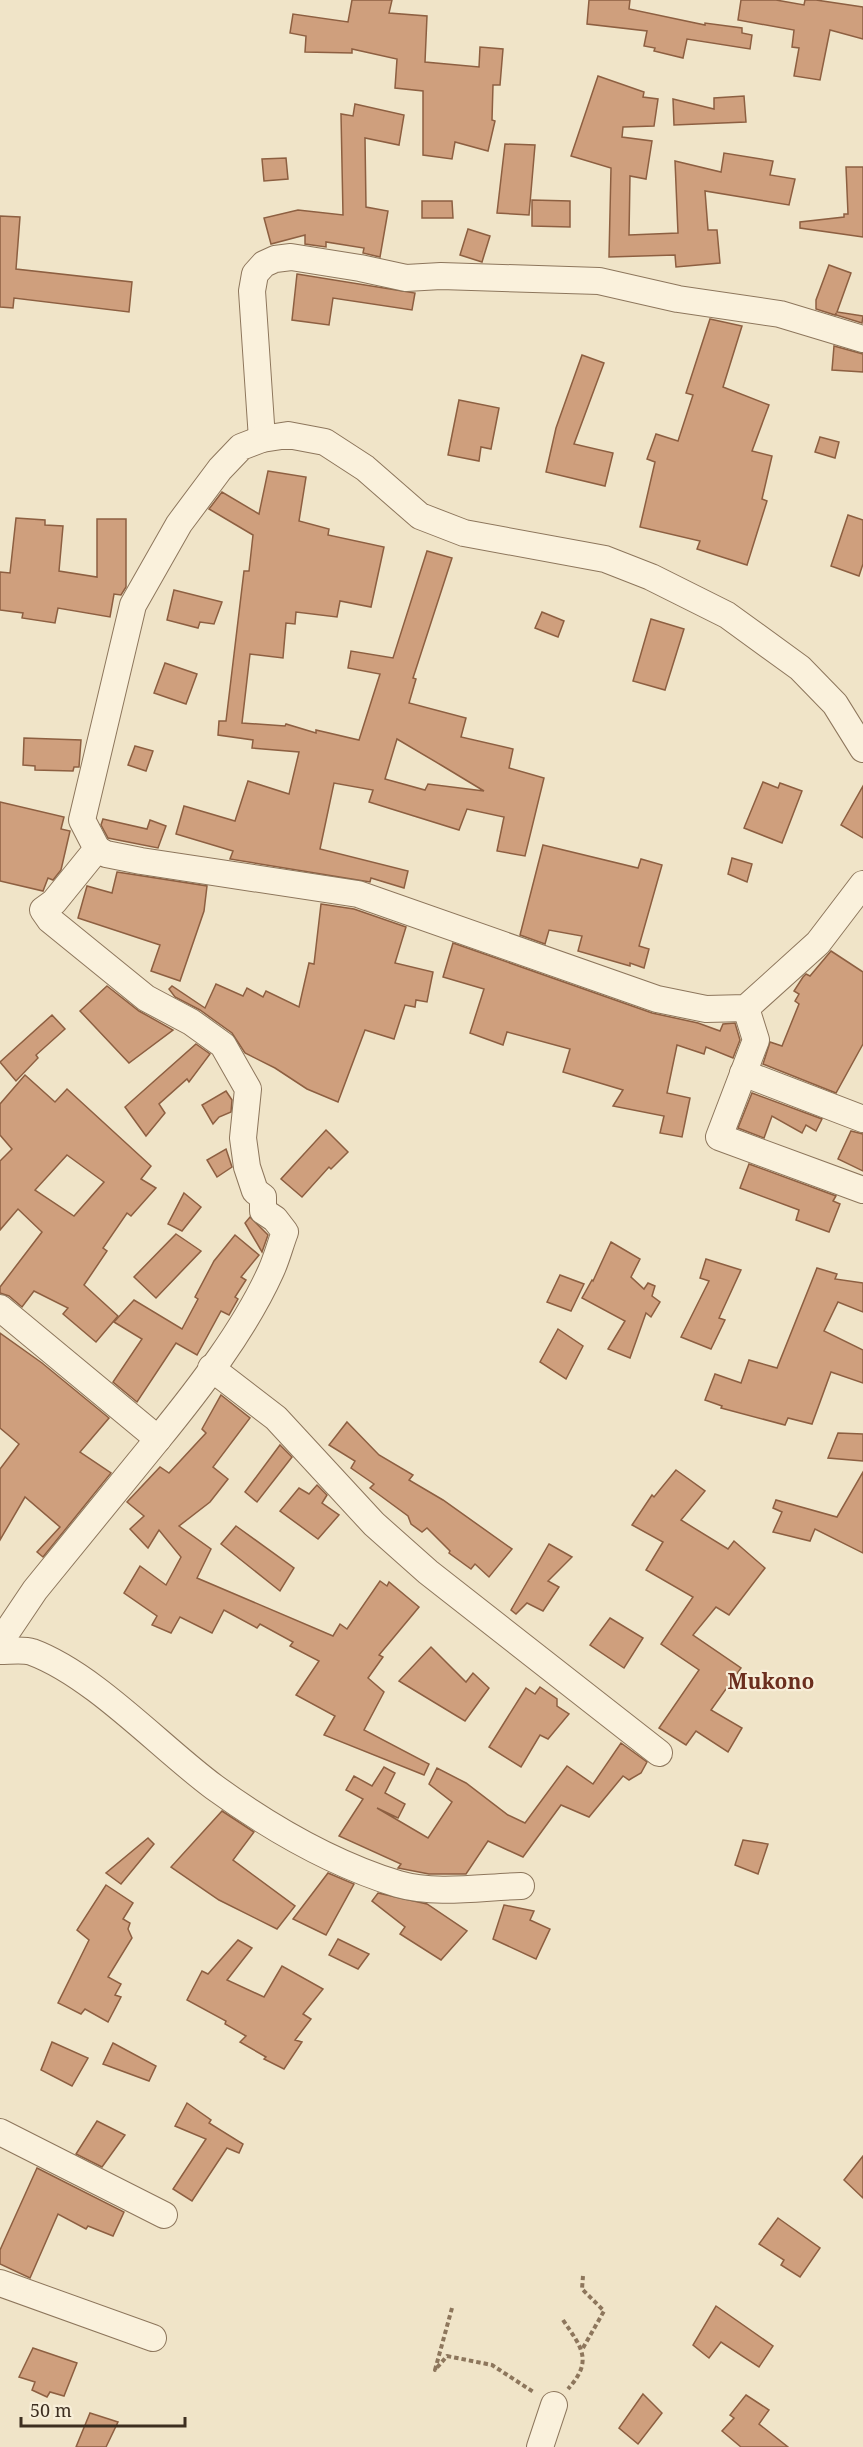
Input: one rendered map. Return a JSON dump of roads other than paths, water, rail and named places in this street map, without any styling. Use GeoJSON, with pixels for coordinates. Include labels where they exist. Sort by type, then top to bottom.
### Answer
{"type":"FeatureCollection","features":[{"type":"Feature","properties":{"kind":"street"},"geometry":{"type":"LineString","coordinates":[[262,439],[252,291],[255,274],[264,264],[275,259],[291,257],[360,267],[406,278],[441,276],[599,281],[678,299],[780,314],[863,339]]}},
{"type":"Feature","properties":{"kind":"street"},"geometry":{"type":"LineString","coordinates":[[863,749],[835,704],[800,668],[727,615],[651,577],[605,559],[464,534],[420,516],[365,468],[325,442],[288,435],[262,439],[241,447],[220,469],[179,524],[133,605],[82,820],[97,849],[106,854],[358,894],[657,999],[706,1010],[746,1008],[818,943],[863,884]]}},
{"type":"Feature","properties":{"kind":"street"},"geometry":{"type":"LineString","coordinates":[[0,1642],[35,1590],[158,1439],[211,1368],[258,1298],[271,1271],[285,1232],[275,1219],[263,1210],[263,1197],[255,1191],[247,1167],[243,1138],[248,1089],[223,1045],[191,1022],[146,998],[46,915],[43,910],[54,902],[97,849]]}},
{"type":"Feature","properties":{"kind":"street"},"geometry":{"type":"LineString","coordinates":[[746,1008],[756,1040],[719,1137],[863,1190]]}},
{"type":"Feature","properties":{"kind":"street"},"geometry":{"type":"LineString","coordinates":[[743,1073],[863,1119]]}},
{"type":"Feature","properties":{"kind":"street"},"geometry":{"type":"LineString","coordinates":[[0,1308],[158,1439]]}},
{"type":"Feature","properties":{"kind":"street"},"geometry":{"type":"LineString","coordinates":[[211,1368],[250,1396],[283,1424],[374,1524],[428,1572],[658,1753]]}},
{"type":"Feature","properties":{"kind":"street"},"geometry":{"type":"LineString","coordinates":[[0,1651],[29,1651],[63,1668],[95,1690],[213,1786],[255,1815],[369,1874],[401,1885],[433,1888],[521,1886]]}},
{"type":"Feature","properties":{"kind":"street"},"geometry":{"type":"LineString","coordinates":[[0,2132],[164,2216]]}},
{"type":"Feature","properties":{"kind":"street"},"geometry":{"type":"LineString","coordinates":[[0,2283],[153,2338]]}},
{"type":"Feature","properties":{"kind":"street"},"geometry":{"type":"LineString","coordinates":[[540,2447],[554,2405]]}},
{"type":"Feature","properties":{"kind":"district","name":"Mukono"},"geometry":{"type":"Point","coordinates":[771,1682]}}]}
